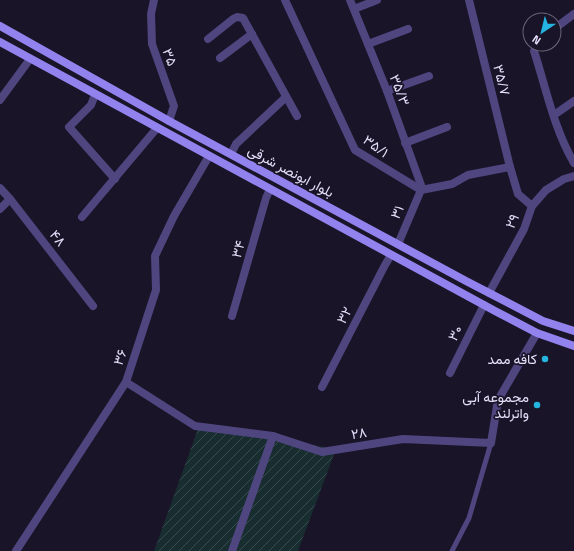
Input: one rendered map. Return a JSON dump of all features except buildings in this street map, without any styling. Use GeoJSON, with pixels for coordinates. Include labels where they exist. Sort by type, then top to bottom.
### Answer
{"type":"FeatureCollection","features":[{"type":"Feature","properties":{"kind":"main road","name":"بلوار ابونصر شرقی"},"geometry":{"type":"LineString","coordinates":[[0,26],[169,121],[489,293],[543,321],[574,331]]}},
{"type":"Feature","properties":{"kind":"main road","name":"بلوار ابونصر شرقی"},"geometry":{"type":"LineString","coordinates":[[0,42],[484,306],[537,333],[574,346]]}},
{"type":"Feature","properties":{"kind":"street","name":"۳۵"},"geometry":{"type":"LineString","coordinates":[[154,0],[151,14],[152,44],[174,106],[169,121]]}},
{"type":"Feature","properties":{"kind":"street","name":"۳۵/۱"},"geometry":{"type":"LineString","coordinates":[[285,0],[355,150],[421,190]]}},
{"type":"Feature","properties":{"kind":"street","name":"۳۵/۳"},"geometry":{"type":"LineString","coordinates":[[350,0],[387,91],[421,190]]}},
{"type":"Feature","properties":{"kind":"street"},"geometry":{"type":"LineString","coordinates":[[354,9],[377,0]]}},
{"type":"Feature","properties":{"kind":"street","name":"۳۵/۷"},"geometry":{"type":"LineString","coordinates":[[469,0],[518,194],[532,206]]}},
{"type":"Feature","properties":{"kind":"street"},"geometry":{"type":"LineString","coordinates":[[562,23],[574,14]]}},
{"type":"Feature","properties":{"kind":"street"},"geometry":{"type":"LineString","coordinates":[[208,39],[237,17],[243,18],[297,116]]}},
{"type":"Feature","properties":{"kind":"street"},"geometry":{"type":"LineString","coordinates":[[368,44],[408,29]]}},
{"type":"Feature","properties":{"kind":"street"},"geometry":{"type":"LineString","coordinates":[[220,58],[252,34]]}},
{"type":"Feature","properties":{"kind":"street"},"geometry":{"type":"LineString","coordinates":[[534,52],[564,146],[574,163]]}},
{"type":"Feature","properties":{"kind":"street"},"geometry":{"type":"LineString","coordinates":[[0,100],[30,59]]}},
{"type":"Feature","properties":{"kind":"street"},"geometry":{"type":"LineString","coordinates":[[387,91],[429,76]]}},
{"type":"Feature","properties":{"kind":"street"},"geometry":{"type":"LineString","coordinates":[[96,95],[91,105],[69,126],[115,179]]}},
{"type":"Feature","properties":{"kind":"street"},"geometry":{"type":"LineString","coordinates":[[231,154],[236,144],[286,97]]}},
{"type":"Feature","properties":{"kind":"street"},"geometry":{"type":"LineString","coordinates":[[554,115],[574,101]]}},
{"type":"Feature","properties":{"kind":"street"},"geometry":{"type":"LineString","coordinates":[[406,143],[447,127]]}},
{"type":"Feature","properties":{"kind":"street"},"geometry":{"type":"LineString","coordinates":[[82,217],[157,128]]}},
{"type":"Feature","properties":{"kind":"street","name":"۳۶"},"geometry":{"type":"LineString","coordinates":[[16,551],[126,382],[156,290],[155,256],[174,216],[209,156]]}},
{"type":"Feature","properties":{"kind":"street"},"geometry":{"type":"LineString","coordinates":[[421,190],[452,184],[468,175],[510,167]]}},
{"type":"Feature","properties":{"kind":"street","name":"۲۹"},"geometry":{"type":"LineString","coordinates":[[489,293],[524,229],[532,206],[546,190],[564,179],[574,176]]}},
{"type":"Feature","properties":{"kind":"street","name":"۴۸"},"geometry":{"type":"LineString","coordinates":[[0,188],[93,306]]}},
{"type":"Feature","properties":{"kind":"street","name":"۳۴"},"geometry":{"type":"LineString","coordinates":[[232,316],[266,198],[270,189]]}},
{"type":"Feature","properties":{"kind":"street","name":"۳۱"},"geometry":{"type":"LineString","coordinates":[[398,244],[421,190]]}},
{"type":"Feature","properties":{"kind":"street"},"geometry":{"type":"LineString","coordinates":[[0,209],[10,199]]}},
{"type":"Feature","properties":{"kind":"street","name":"۳۲"},"geometry":{"type":"LineString","coordinates":[[322,387],[384,265],[391,255]]}},
{"type":"Feature","properties":{"kind":"street","name":"۳۰"},"geometry":{"type":"LineString","coordinates":[[450,373],[484,306]]}},
{"type":"Feature","properties":{"kind":"street"},"geometry":{"type":"LineString","coordinates":[[491,443],[498,400],[537,333]]}},
{"type":"Feature","properties":{"kind":"street","name":"۲۸"},"geometry":{"type":"LineString","coordinates":[[126,382],[195,426],[273,436],[322,452],[402,439],[491,443]]}},
{"type":"Feature","properties":{"kind":"street"},"geometry":{"type":"LineString","coordinates":[[232,551],[273,436]]}},
{"type":"Feature","properties":{"kind":"lane"},"geometry":{"type":"LineString","coordinates":[[452,551],[469,518],[491,443]]}},
{"type":"Feature","properties":{"kind":"green space"},"geometry":{"type":"Polygon","coordinates":[[[199,426],[336,449],[298,551],[154,551],[199,426]]]}},
{"type":"Feature","properties":{"kind":"place","name":"کافه ممد"},"geometry":{"type":"Point","coordinates":[545,359]}},
{"type":"Feature","properties":{"kind":"place","name":"مجموعه آبی واترلند"},"geometry":{"type":"Point","coordinates":[537,405]}}]}
